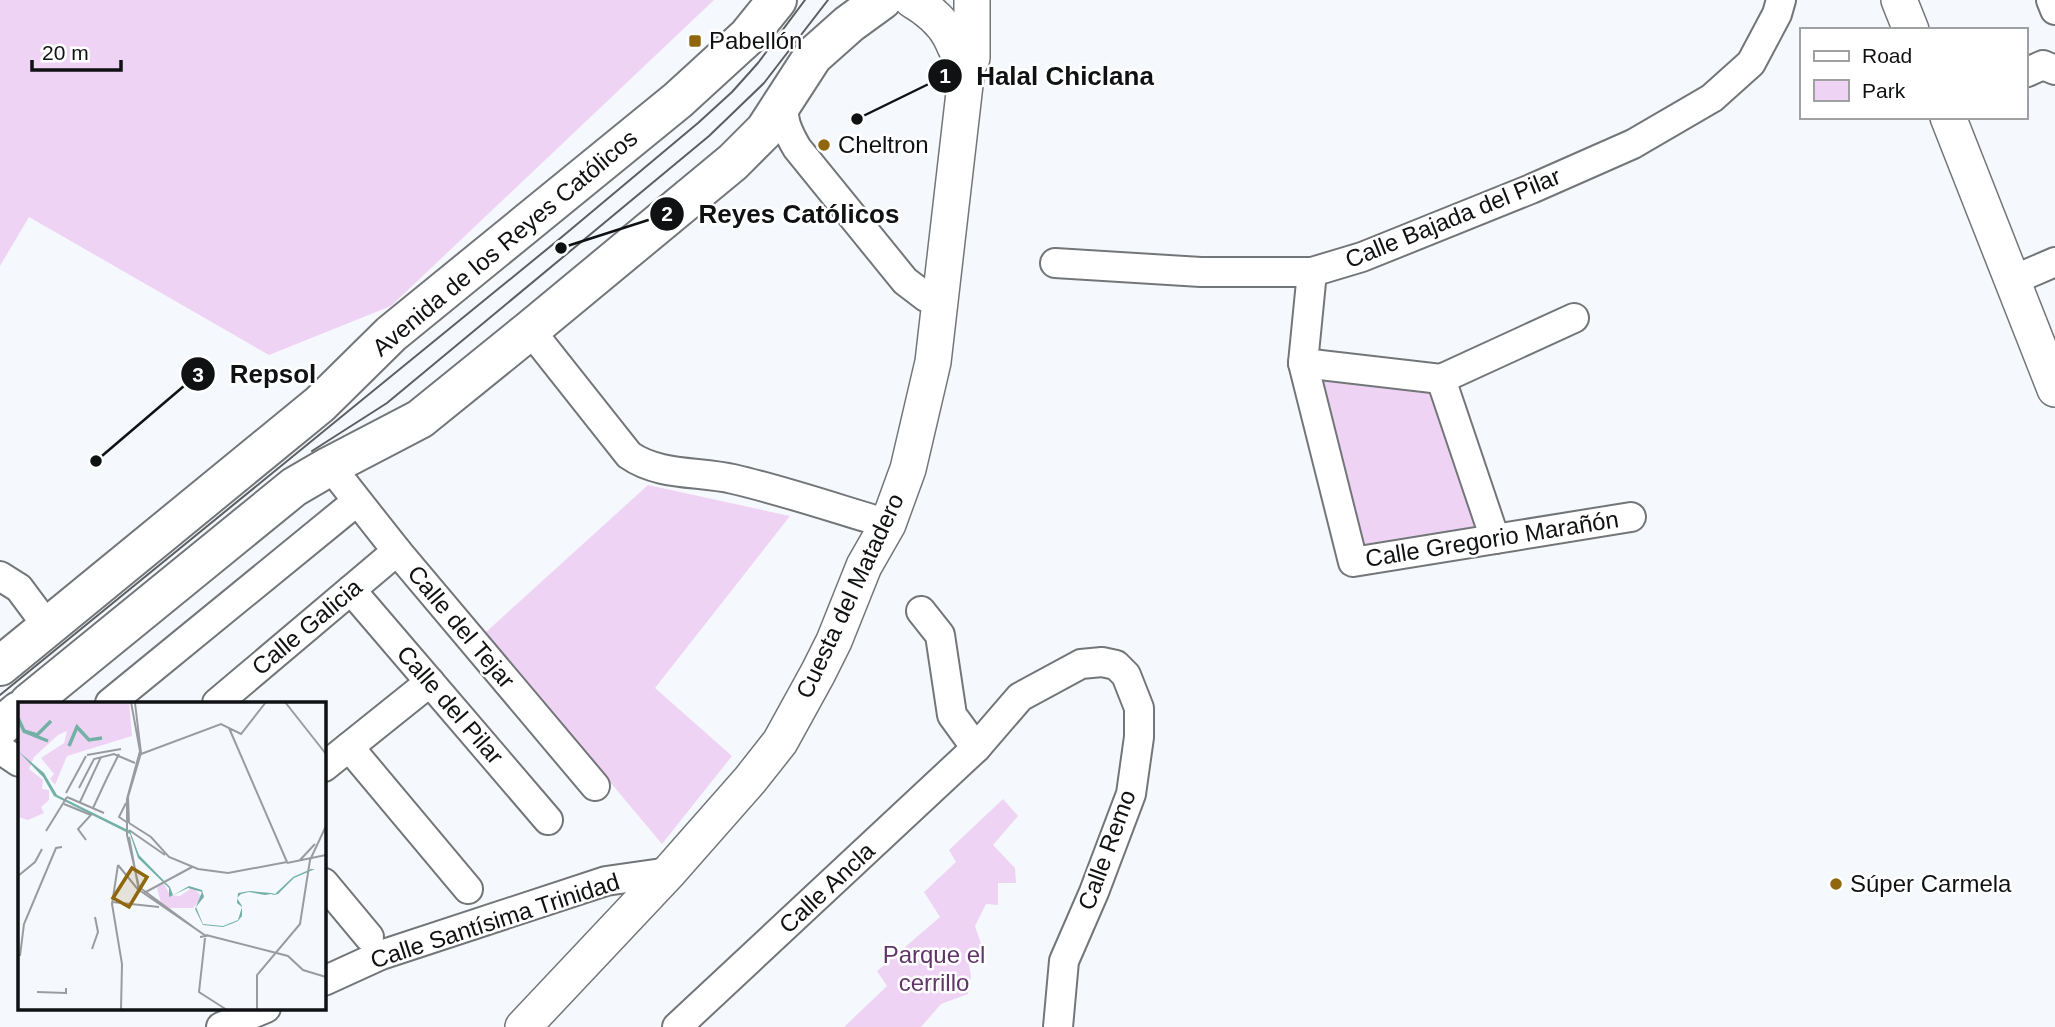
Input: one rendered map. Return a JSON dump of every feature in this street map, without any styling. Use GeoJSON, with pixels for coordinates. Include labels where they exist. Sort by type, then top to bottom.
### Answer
{"type":"FeatureCollection","features":[{"type":"Feature","properties":{"kind":"main road","name":"Avenida de los Reyes Católicos"},"geometry":{"type":"LineString","coordinates":[[0,666],[320,404],[391,334],[678,100],[748,36],[777,0]]}},
{"type":"Feature","properties":{"kind":"main road"},"geometry":{"type":"LineString","coordinates":[[30,702],[294,487],[420,419],[530,330],[733,162],[765,130],[803,68],[825,43],[882,0]]}},
{"type":"Feature","properties":{"kind":"main road"},"geometry":{"type":"LineString","coordinates":[[0,726],[18,712]]}},
{"type":"Feature","properties":{"kind":"street"},"geometry":{"type":"LineString","coordinates":[[912,0],[934,15],[950,35],[959,58],[967,67]]}},
{"type":"Feature","properties":{"kind":"street","name":"Cuesta del Matadero"},"geometry":{"type":"LineString","coordinates":[[523,1027],[669,872],[780,742],[834,641],[864,566],[888,524],[908,469],[933,362],[967,67],[972,58],[972,0]]}},
{"type":"Feature","properties":{"kind":"street","name":"Calle Bajada del Pilar"},"geometry":{"type":"LineString","coordinates":[[1055,263],[1201,272],[1312,272],[1362,257],[1531,189],[1633,144],[1712,97],[1751,63],[1777,14],[1781,0]]}},
{"type":"Feature","properties":{"kind":"street"},"geometry":{"type":"LineString","coordinates":[[1899,0],[1910,28]]}},
{"type":"Feature","properties":{"kind":"street"},"geometry":{"type":"LineString","coordinates":[[2051,0],[2055,10]]}},
{"type":"Feature","properties":{"kind":"street"},"geometry":{"type":"LineString","coordinates":[[2027,72],[2043,65],[2055,70]]}},
{"type":"Feature","properties":{"kind":"street"},"geometry":{"type":"LineString","coordinates":[[783,99],[786,130],[797,148],[905,281],[926,297],[939,301]]}},
{"type":"Feature","properties":{"kind":"street"},"geometry":{"type":"LineString","coordinates":[[1949,119],[2055,389]]}},
{"type":"Feature","properties":{"kind":"street"},"geometry":{"type":"LineString","coordinates":[[2011,281],[2055,262]]}},
{"type":"Feature","properties":{"kind":"street"},"geometry":{"type":"LineString","coordinates":[[1312,272],[1303,363],[1441,379],[1574,318]]}},
{"type":"Feature","properties":{"kind":"street"},"geometry":{"type":"LineString","coordinates":[[530,330],[629,455],[642,464],[658,469],[732,479],[888,524]]}},
{"type":"Feature","properties":{"kind":"street","name":"Calle Gregorio Marañón"},"geometry":{"type":"LineString","coordinates":[[1303,363],[1353,562],[1631,517]]}},
{"type":"Feature","properties":{"kind":"street"},"geometry":{"type":"LineString","coordinates":[[1441,379],[1495,539]]}},
{"type":"Feature","properties":{"kind":"street","name":"Calle del Tejar"},"geometry":{"type":"LineString","coordinates":[[330,466],[356,502],[595,786]]}},
{"type":"Feature","properties":{"kind":"street"},"geometry":{"type":"LineString","coordinates":[[111,702],[356,502]]}},
{"type":"Feature","properties":{"kind":"street","name":"Calle Galicia"},"geometry":{"type":"LineString","coordinates":[[218,702],[397,551]]}},
{"type":"Feature","properties":{"kind":"street"},"geometry":{"type":"LineString","coordinates":[[0,576],[19,588],[48,627]]}},
{"type":"Feature","properties":{"kind":"street","name":"Calle del Pilar"},"geometry":{"type":"LineString","coordinates":[[351,590],[548,820]]}},
{"type":"Feature","properties":{"kind":"street"},"geometry":{"type":"LineString","coordinates":[[921,611],[940,635],[952,715],[976,748]]}},
{"type":"Feature","properties":{"kind":"street","name":"Calle Remo"},"geometry":{"type":"LineString","coordinates":[[976,748],[1020,697],[1081,664],[1102,662],[1116,665],[1126,676],[1139,708],[1139,737],[1131,794],[1094,892],[1064,961],[1058,1027]]}},
{"type":"Feature","properties":{"kind":"street"},"geometry":{"type":"LineString","coordinates":[[326,765],[430,682]]}},
{"type":"Feature","properties":{"kind":"street"},"geometry":{"type":"LineString","coordinates":[[349,747],[468,889]]}},
{"type":"Feature","properties":{"kind":"street","name":"Calle Ancla"},"geometry":{"type":"LineString","coordinates":[[677,1027],[976,748]]}},
{"type":"Feature","properties":{"kind":"street"},"geometry":{"type":"LineString","coordinates":[[0,749],[18,761]]}},
{"type":"Feature","properties":{"kind":"street","name":"Calle Santísima Trinidad"},"geometry":{"type":"LineString","coordinates":[[326,980],[381,956],[606,881],[669,872]]}},
{"type":"Feature","properties":{"kind":"street"},"geometry":{"type":"LineString","coordinates":[[326,885],[369,937]]}},
{"type":"Feature","properties":{"kind":"street"},"geometry":{"type":"LineString","coordinates":[[221,1027],[261,1010]]}},
{"type":"Feature","properties":{"kind":"green space"},"geometry":{"type":"Polygon","coordinates":[[[0,0],[714,0],[391,306],[269,355],[29,217],[0,266],[0,0]]]}},
{"type":"Feature","properties":{"kind":"green space"},"geometry":{"type":"Polygon","coordinates":[[[1313,377],[1432,390],[1482,529],[1362,552],[1313,377]]]}},
{"type":"Feature","properties":{"kind":"green space"},"geometry":{"type":"Polygon","coordinates":[[[648,485],[790,516],[655,688],[732,756],[662,844],[485,633],[648,485]]]}},
{"type":"Feature","properties":{"kind":"green space","name":"Parque el cerrillo"},"geometry":{"type":"Polygon","coordinates":[[[1003,799],[1018,816],[993,845],[1015,868],[1016,883],[998,883],[998,905],[986,904],[975,926],[985,956],[968,959],[971,976],[968,994],[941,1004],[921,1027],[844,1027],[887,986],[877,971],[940,917],[924,892],[956,862],[949,850],[1003,799]]]}},
{"type":"Feature","properties":{"kind":"tram line"},"geometry":{"type":"LineString","coordinates":[[0,695],[698,123],[732,92],[758,63],[805,0]]}},
{"type":"Feature","properties":{"kind":"tram line"},"geometry":{"type":"LineString","coordinates":[[312,451],[387,403],[709,136],[764,83],[828,0]]}},
{"type":"Feature","properties":{"kind":"place","name":"Pabellón"},"geometry":{"type":"Point","coordinates":[695,41]}},
{"type":"Feature","properties":{"kind":"place","name":"Halal Chiclana"},"geometry":{"type":"Point","coordinates":[857,119]}},
{"type":"Feature","properties":{"kind":"place","name":"Cheltron"},"geometry":{"type":"Point","coordinates":[824,145]}},
{"type":"Feature","properties":{"kind":"place","name":"Reyes Católicos"},"geometry":{"type":"Point","coordinates":[561,248]}},
{"type":"Feature","properties":{"kind":"place","name":"Repsol"},"geometry":{"type":"Point","coordinates":[96,461]}},
{"type":"Feature","properties":{"kind":"place","name":"Súper Carmela"},"geometry":{"type":"Point","coordinates":[1836,884]}}]}
